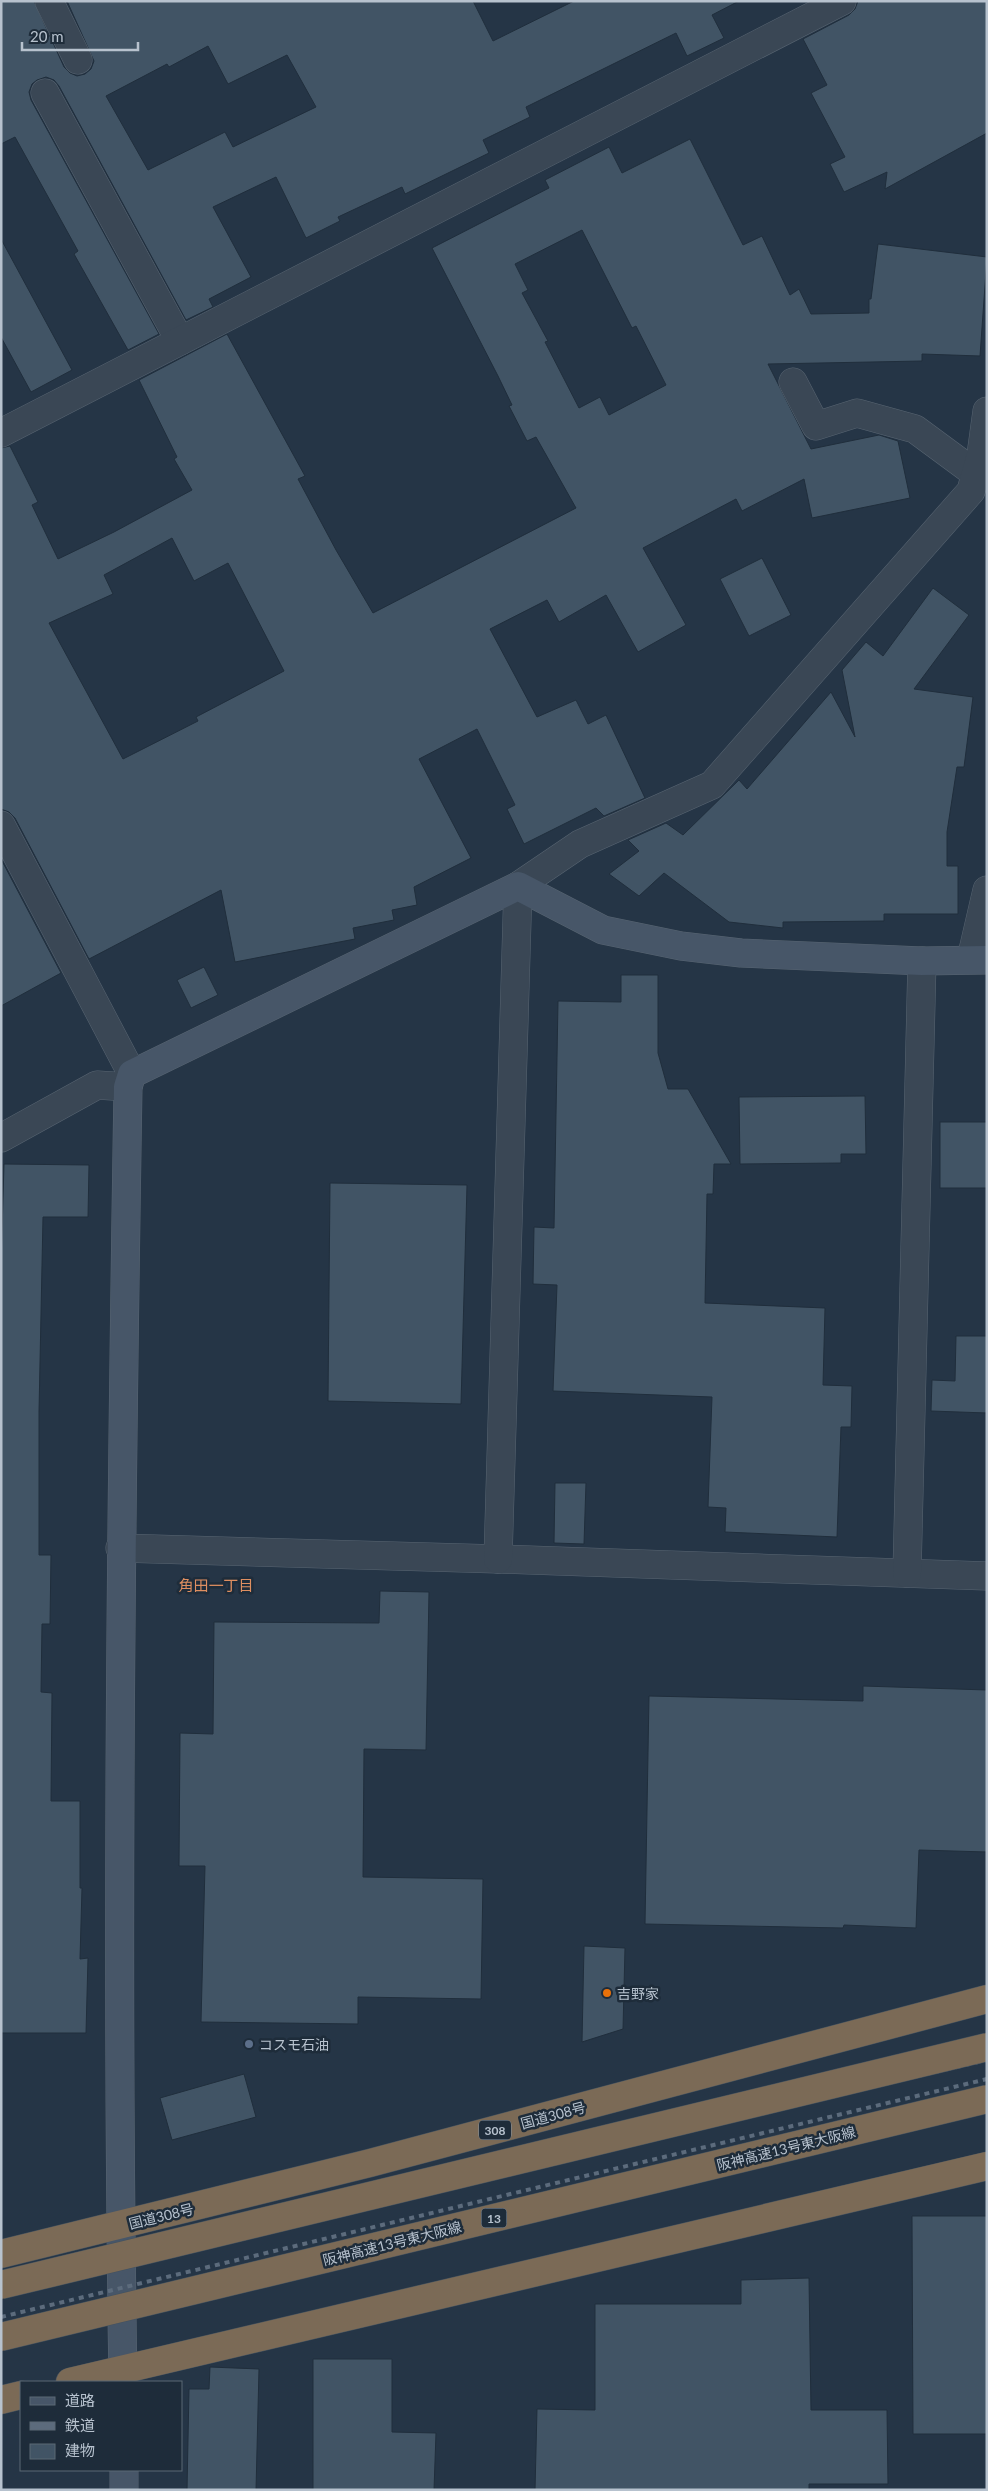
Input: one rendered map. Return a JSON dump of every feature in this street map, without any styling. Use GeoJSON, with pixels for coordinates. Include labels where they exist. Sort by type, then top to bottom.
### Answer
{"type":"FeatureCollection","features":[{"type":"Feature","properties":{"kind":"highway","name":"国道308号"},"geometry":{"type":"LineString","coordinates":[[1,2254],[121,2226],[370,2163],[987,2000]]}},
{"type":"Feature","properties":{"kind":"highway"},"geometry":{"type":"LineString","coordinates":[[1,2284],[987,2047]]}},
{"type":"Feature","properties":{"kind":"highway","name":"阪神高速13号東大阪線"},"geometry":{"type":"LineString","coordinates":[[1,2337],[987,2099]]}},
{"type":"Feature","properties":{"kind":"highway"},"geometry":{"type":"LineString","coordinates":[[78,2381],[123,2375],[987,2166]]}},
{"type":"Feature","properties":{"kind":"highway"},"geometry":{"type":"LineString","coordinates":[[1,2400],[20,2395]]}},
{"type":"Feature","properties":{"kind":"street"},"geometry":{"type":"LineString","coordinates":[[49,1],[78,60]]}},
{"type":"Feature","properties":{"kind":"street"},"geometry":{"type":"LineString","coordinates":[[1,433],[842,1]]}},
{"type":"Feature","properties":{"kind":"street"},"geometry":{"type":"LineString","coordinates":[[45,93],[180,341]]}},
{"type":"Feature","properties":{"kind":"street"},"geometry":{"type":"LineString","coordinates":[[793,382],[816,426],[857,413],[915,429],[976,474]]}},
{"type":"Feature","properties":{"kind":"street"},"geometry":{"type":"LineString","coordinates":[[1,1138],[97,1086],[130,1080],[518,886],[580,844],[712,785],[971,491],[981,454],[987,411]]}},
{"type":"Feature","properties":{"kind":"street"},"geometry":{"type":"LineString","coordinates":[[1,825],[130,1080],[120,1548],[123,2375]]}},
{"type":"Feature","properties":{"kind":"street"},"geometry":{"type":"LineString","coordinates":[[518,886],[603,930],[681,946],[741,953],[922,961],[979,959],[987,890]]}},
{"type":"Feature","properties":{"kind":"street"},"geometry":{"type":"LineString","coordinates":[[498,1559],[518,886]]}},
{"type":"Feature","properties":{"kind":"street"},"geometry":{"type":"LineString","coordinates":[[907,1574],[922,961]]}},
{"type":"Feature","properties":{"kind":"street"},"geometry":{"type":"LineString","coordinates":[[120,1548],[987,1576]]}},
{"type":"Feature","properties":{"kind":"street"},"geometry":{"type":"LineString","coordinates":[[124,2471],[124,2490]]}},
{"type":"Feature","properties":{"kind":"building"},"geometry":{"type":"Polygon","coordinates":[[[1,1],[34,1],[64,67],[70,73],[77,76],[85,74],[91,69],[94,61],[67,1],[473,1],[493,41],[574,1],[739,1],[712,15],[724,38],[687,56],[676,33],[526,107],[530,117],[483,140],[489,153],[405,194],[402,187],[338,217],[340,221],[306,238],[276,177],[213,207],[251,277],[209,299],[213,307],[186,320],[59,86],[54,80],[46,77],[37,80],[32,84],[29,92],[31,100],[159,334],[128,350],[74,254],[78,251],[15,137],[1,144],[1,1]],[[208,46],[169,67],[167,64],[106,96],[148,170],[225,132],[233,147],[316,107],[287,55],[228,84],[208,46]]]}},
{"type":"Feature","properties":{"kind":"building"},"geometry":{"type":"Polygon","coordinates":[[[858,1],[987,1],[987,133],[885,189],[887,172],[844,192],[830,164],[845,157],[811,93],[827,85],[803,39],[849,15],[855,9],[858,1]]]}},
{"type":"Feature","properties":{"kind":"building"},"geometry":{"type":"Polygon","coordinates":[[[690,139],[743,245],[762,236],[790,295],[799,289],[811,314],[869,313],[869,299],[871,299],[878,244],[987,257],[980,356],[922,354],[922,361],[768,364],[811,449],[879,435],[898,441],[910,498],[812,518],[804,479],[742,511],[736,499],[643,548],[686,625],[638,652],[606,595],[559,622],[547,600],[490,629],[537,717],[576,700],[588,724],[606,715],[645,798],[604,816],[596,808],[524,844],[507,809],[515,805],[477,729],[419,759],[471,858],[414,887],[417,905],[392,910],[394,920],[353,928],[355,939],[235,962],[221,890],[89,959],[15,818],[9,812],[1,809],[1,448],[10,446],[38,502],[32,505],[58,559],[114,532],[192,490],[174,459],[177,457],[139,380],[227,334],[305,476],[298,479],[336,550],[373,613],[576,508],[536,437],[527,441],[509,406],[512,405],[498,376],[432,248],[549,188],[545,180],[609,147],[622,173],[690,139]],[[582,230],[515,264],[528,290],[522,293],[548,341],[545,342],[579,408],[600,397],[609,415],[666,385],[636,326],[632,328],[582,230]],[[172,538],[104,575],[113,594],[49,623],[123,759],[198,721],[196,717],[284,671],[228,563],[194,581],[172,538]]]}},
{"type":"Feature","properties":{"kind":"building"},"geometry":{"type":"Polygon","coordinates":[[[1,239],[72,370],[31,392],[1,337],[1,239]]]}},
{"type":"Feature","properties":{"kind":"building"},"geometry":{"type":"Polygon","coordinates":[[[762,558],[791,615],[749,636],[720,579],[762,558]]]}},
{"type":"Feature","properties":{"kind":"building"},"geometry":{"type":"Polygon","coordinates":[[[933,588],[969,615],[914,689],[973,697],[964,767],[957,767],[947,832],[947,866],[958,866],[958,914],[884,914],[884,921],[783,922],[783,928],[729,922],[664,873],[639,896],[609,874],[639,851],[628,840],[666,823],[683,835],[739,780],[747,789],[831,692],[855,737],[842,670],[866,642],[883,656],[933,588]]]}},
{"type":"Feature","properties":{"kind":"building"},"geometry":{"type":"Polygon","coordinates":[[[1,859],[61,973],[1,1006],[1,859]]]}},
{"type":"Feature","properties":{"kind":"building"},"geometry":{"type":"Polygon","coordinates":[[[204,967],[218,995],[191,1008],[177,980],[204,967]]]}},
{"type":"Feature","properties":{"kind":"building"},"geometry":{"type":"Polygon","coordinates":[[[621,975],[658,975],[658,1053],[668,1089],[688,1089],[731,1164],[714,1164],[713,1194],[707,1194],[705,1303],[825,1308],[823,1385],[852,1386],[851,1427],[841,1427],[837,1537],[725,1532],[726,1508],[708,1507],[712,1397],[553,1391],[557,1285],[533,1284],[534,1227],[554,1228],[558,1001],[621,1002],[621,975]]]}},
{"type":"Feature","properties":{"kind":"building"},"geometry":{"type":"Polygon","coordinates":[[[865,1096],[866,1154],[841,1154],[841,1163],[740,1164],[739,1097],[865,1096]]]}},
{"type":"Feature","properties":{"kind":"building"},"geometry":{"type":"Polygon","coordinates":[[[940,1122],[987,1122],[987,1188],[940,1188],[940,1122]]]}},
{"type":"Feature","properties":{"kind":"building"},"geometry":{"type":"Polygon","coordinates":[[[4,1164],[89,1165],[88,1217],[43,1217],[39,1412],[39,1555],[51,1555],[50,1624],[42,1624],[41,1692],[52,1693],[51,1801],[80,1801],[80,1888],[82,1888],[80,1959],[88,1958],[86,2033],[1,2033],[1,1265],[4,1164]]]}},
{"type":"Feature","properties":{"kind":"building"},"geometry":{"type":"Polygon","coordinates":[[[330,1183],[467,1185],[461,1404],[328,1401],[330,1183]]]}},
{"type":"Feature","properties":{"kind":"building"},"geometry":{"type":"Polygon","coordinates":[[[956,1336],[987,1336],[987,1413],[931,1411],[932,1380],[955,1381],[956,1336]]]}},
{"type":"Feature","properties":{"kind":"building"},"geometry":{"type":"Polygon","coordinates":[[[555,1483],[586,1483],[584,1544],[554,1543],[555,1483]]]}},
{"type":"Feature","properties":{"kind":"building"},"geometry":{"type":"Polygon","coordinates":[[[380,1591],[429,1592],[426,1750],[364,1749],[363,1877],[483,1879],[481,1999],[358,1997],[358,2024],[201,2022],[205,1866],[179,1866],[180,1733],[213,1734],[214,1622],[379,1623],[380,1591]]]}},
{"type":"Feature","properties":{"kind":"building"},"geometry":{"type":"Polygon","coordinates":[[[863,1686],[987,1690],[987,1852],[919,1850],[916,1928],[844,1925],[843,1928],[645,1924],[649,1696],[863,1701],[863,1686]]]}},
{"type":"Feature","properties":{"kind":"building"},"geometry":{"type":"Polygon","coordinates":[[[584,1946],[625,1948],[623,2029],[582,2042],[584,1946]]]}},
{"type":"Feature","properties":{"kind":"building"},"geometry":{"type":"Polygon","coordinates":[[[244,2074],[256,2117],[172,2140],[160,2098],[244,2074]]]}},
{"type":"Feature","properties":{"kind":"building"},"geometry":{"type":"Polygon","coordinates":[[[912,2216],[987,2216],[987,2434],[913,2434],[912,2216]]]}},
{"type":"Feature","properties":{"kind":"building"},"geometry":{"type":"Polygon","coordinates":[[[809,2278],[811,2410],[887,2410],[888,2484],[809,2484],[809,2490],[535,2490],[537,2409],[595,2410],[595,2304],[741,2304],[741,2280],[809,2278]]]}},
{"type":"Feature","properties":{"kind":"building"},"geometry":{"type":"Polygon","coordinates":[[[313,2359],[392,2359],[392,2432],[436,2433],[434,2490],[313,2490],[313,2359]]]}},
{"type":"Feature","properties":{"kind":"building"},"geometry":{"type":"Polygon","coordinates":[[[210,2367],[259,2369],[256,2490],[187,2490],[189,2389],[209,2389],[210,2367]]]}},
{"type":"Feature","properties":{"kind":"railway"},"geometry":{"type":"LineString","coordinates":[[1,2288],[987,2060]]}},
{"type":"Feature","properties":{"kind":"railway"},"geometry":{"type":"LineString","coordinates":[[1,2317],[987,2079]]}},
{"type":"Feature","properties":{"kind":"place","name":"吉野家"},"geometry":{"type":"Point","coordinates":[607,1993]}},
{"type":"Feature","properties":{"kind":"place","name":"コスモ石油"},"geometry":{"type":"Point","coordinates":[249,2044]}},
{"type":"Feature","properties":{"kind":"district","name":"角田一丁目"},"geometry":{"type":"Point","coordinates":[216,1585]}}]}
